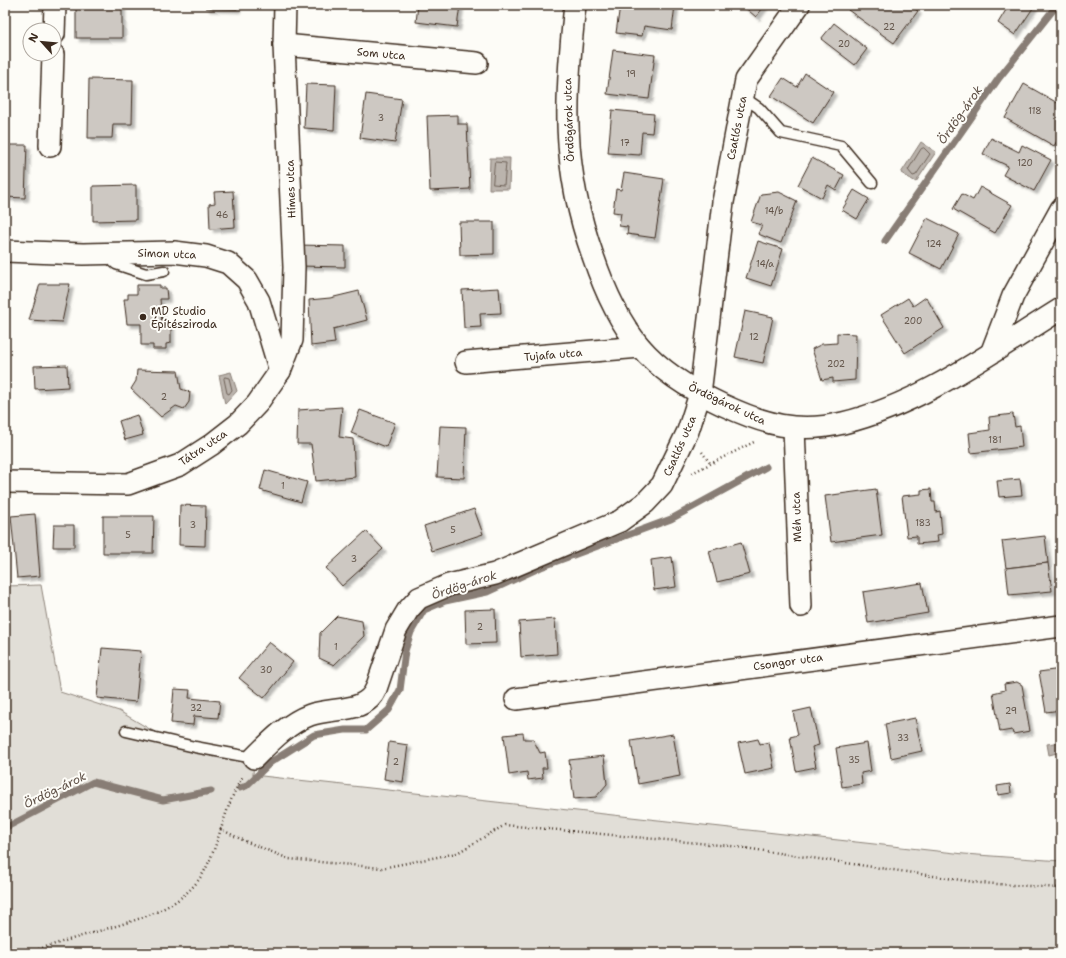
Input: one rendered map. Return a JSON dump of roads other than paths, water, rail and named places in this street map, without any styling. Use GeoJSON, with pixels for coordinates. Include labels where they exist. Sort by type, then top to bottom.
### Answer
{"type":"FeatureCollection","features":[{"type":"Feature","properties":{"kind":"street"},"geometry":{"type":"LineString","coordinates":[[54,22],[55,5]]}},
{"type":"Feature","properties":{"kind":"street","name":"Hímes utca"},"geometry":{"type":"LineString","coordinates":[[280,371],[292,340],[294,267],[284,45],[285,5]]}},
{"type":"Feature","properties":{"kind":"street","name":"Ördögárok utca"},"geometry":{"type":"LineString","coordinates":[[574,5],[567,71],[568,145],[574,191],[579,213],[602,283],[622,324],[640,348],[668,373],[700,394],[741,413],[774,425],[794,428],[820,427],[844,423],[890,407],[937,385],[1061,309]]}},
{"type":"Feature","properties":{"kind":"street","name":"Csatlós utca"},"geometry":{"type":"LineString","coordinates":[[254,758],[276,737],[299,720],[311,714],[364,703],[371,698],[376,689],[396,630],[408,610],[419,598],[450,585],[495,574],[620,521],[645,503],[662,485],[688,431],[700,394],[723,202],[746,80],[799,5]]}},
{"type":"Feature","properties":{"kind":"street","name":"Som utca"},"geometry":{"type":"LineString","coordinates":[[284,45],[477,63]]}},
{"type":"Feature","properties":{"kind":"street"},"geometry":{"type":"LineString","coordinates":[[50,146],[53,62]]}},
{"type":"Feature","properties":{"kind":"street"},"geometry":{"type":"LineString","coordinates":[[992,351],[1013,296],[1061,209]]}},
{"type":"Feature","properties":{"kind":"street","name":"Simon utca"},"geometry":{"type":"LineString","coordinates":[[5,250],[83,254],[174,252],[206,256],[228,263],[247,280],[259,301],[280,371]]}},
{"type":"Feature","properties":{"kind":"street","name":"Tujafa utca"},"geometry":{"type":"LineString","coordinates":[[466,362],[640,348]]}},
{"type":"Feature","properties":{"kind":"street","name":"Tátra utca"},"geometry":{"type":"LineString","coordinates":[[5,482],[128,484],[180,465],[211,445],[238,424],[257,404],[280,371]]}},
{"type":"Feature","properties":{"kind":"street","name":"Méh utca"},"geometry":{"type":"LineString","coordinates":[[794,428],[801,606]]}},
{"type":"Feature","properties":{"kind":"street","name":"Csongor utca"},"geometry":{"type":"LineString","coordinates":[[516,699],[1061,626]]}},
{"type":"Feature","properties":{"kind":"lane"},"geometry":{"type":"LineString","coordinates":[[743,98],[759,108],[781,133],[841,146],[872,183]]}},
{"type":"Feature","properties":{"kind":"lane"},"geometry":{"type":"LineString","coordinates":[[102,253],[116,264],[146,274],[164,270]]}},
{"type":"Feature","properties":{"kind":"lane"},"geometry":{"type":"LineString","coordinates":[[126,731],[195,747],[254,758]]}},
{"type":"Feature","properties":{"kind":"water"},"geometry":{"type":"Polygon","coordinates":[[[921,142],[936,152],[916,182],[901,173],[921,142]]]}},
{"type":"Feature","properties":{"kind":"water"},"geometry":{"type":"Polygon","coordinates":[[[490,158],[510,158],[509,189],[489,189],[490,158]]]}},
{"type":"Feature","properties":{"kind":"water"},"geometry":{"type":"Polygon","coordinates":[[[231,372],[237,391],[225,404],[219,375],[231,372]]]}},
{"type":"Feature","properties":{"kind":"water"},"geometry":{"type":"Polygon","coordinates":[[[1061,742],[1061,752],[1049,755],[1047,744],[1061,742]]]}},
{"type":"Feature","properties":{"kind":"waterway","name":"Ördög-árok"},"geometry":{"type":"LineString","coordinates":[[885,241],[999,78],[1057,5]]}},
{"type":"Feature","properties":{"kind":"waterway","name":"Ördög-árok"},"geometry":{"type":"LineString","coordinates":[[240,788],[246,786],[271,762],[314,735],[345,730],[366,730],[389,710],[400,690],[405,651],[411,632],[424,610],[445,601],[487,592],[541,567],[671,519],[766,467]]}},
{"type":"Feature","properties":{"kind":"waterway","name":"Ördög-árok"},"geometry":{"type":"LineString","coordinates":[[5,828],[93,782],[163,800],[211,791]]}},
{"type":"Feature","properties":{"kind":"place","name":"MD Studio Építésziroda"},"geometry":{"type":"Point","coordinates":[143,317]}}]}
